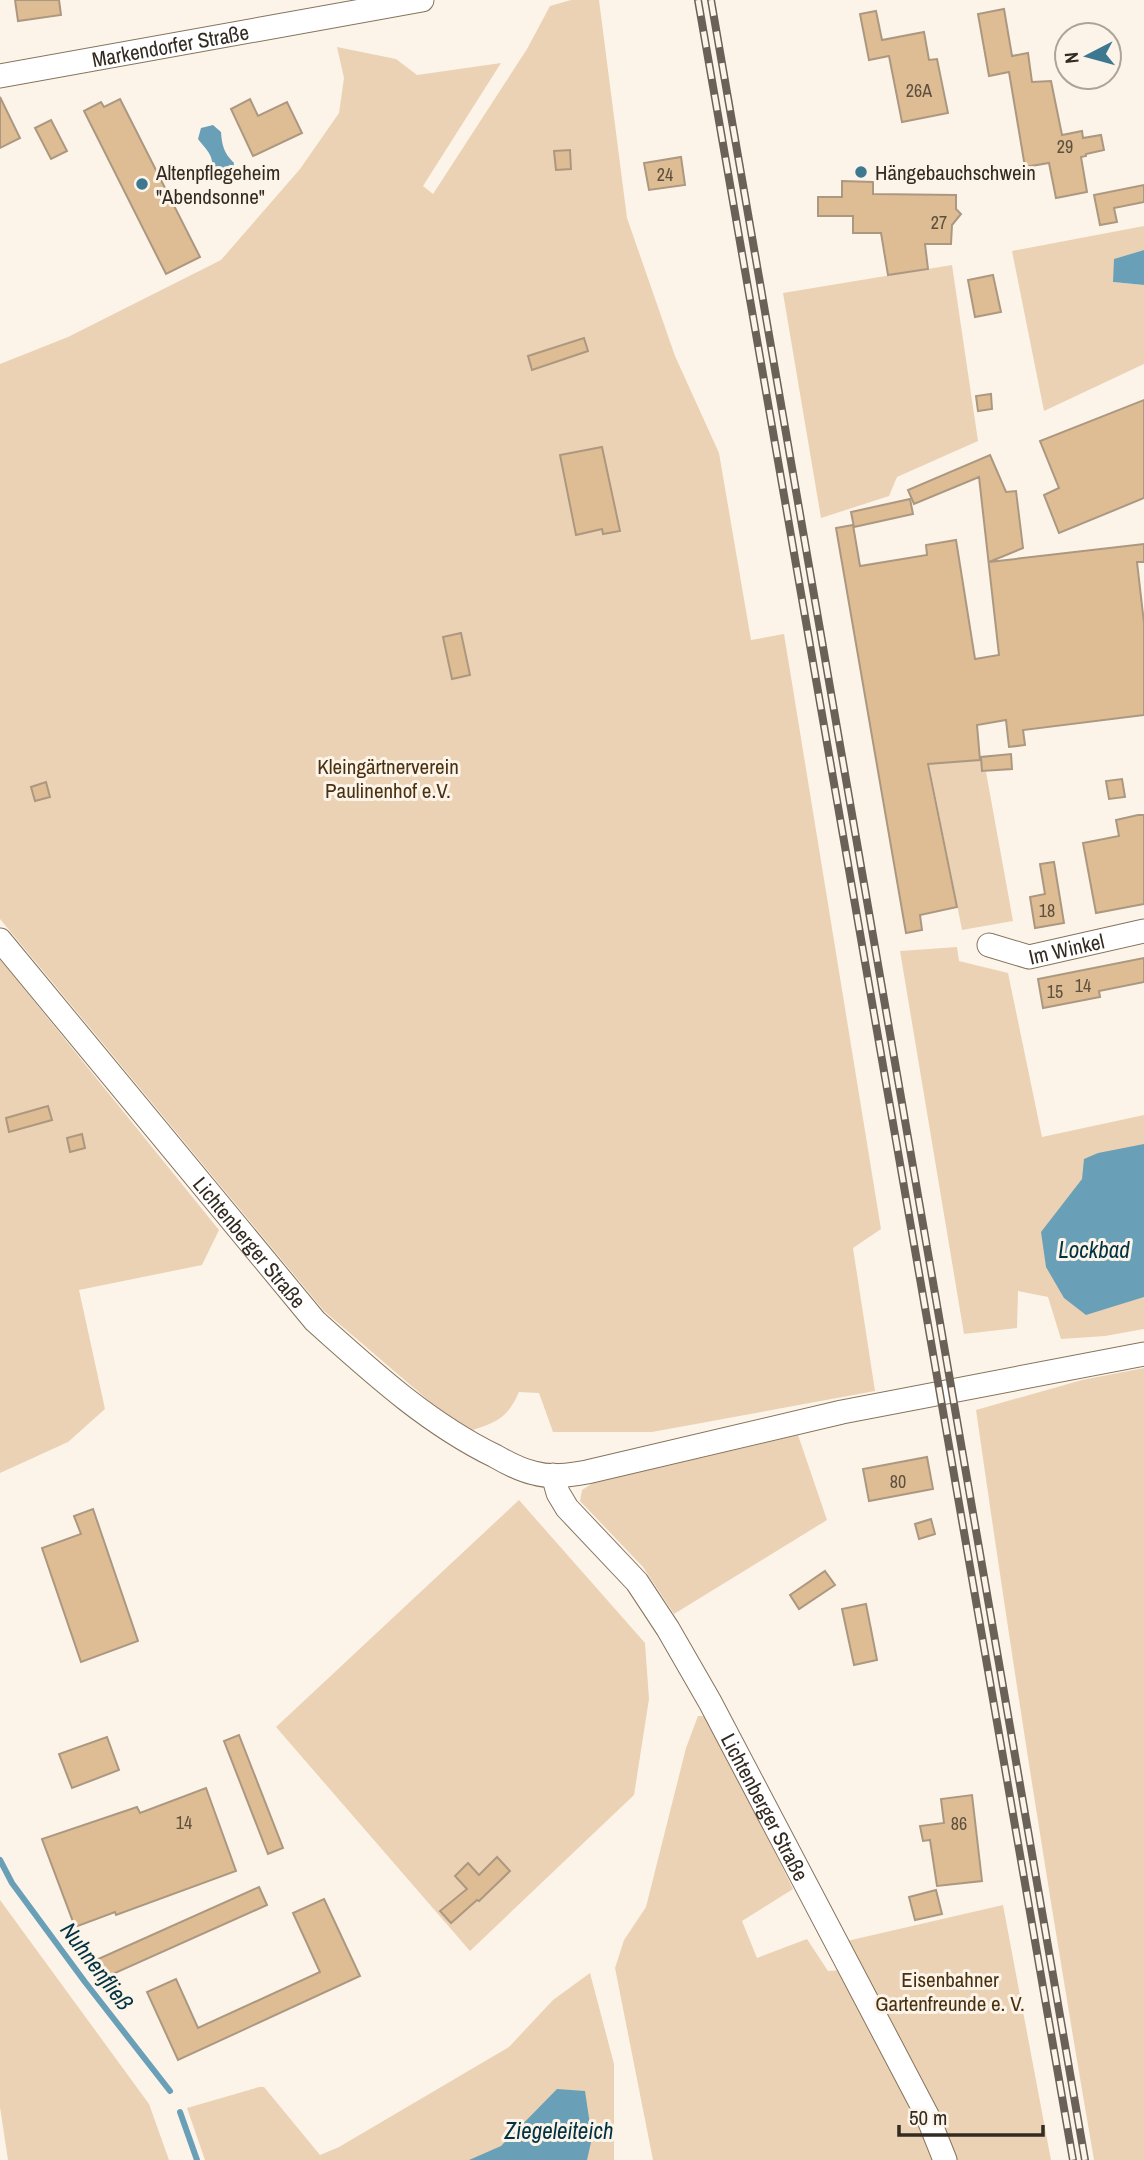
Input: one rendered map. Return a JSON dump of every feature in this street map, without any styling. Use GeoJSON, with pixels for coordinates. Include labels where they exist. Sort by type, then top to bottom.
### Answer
{"type":"FeatureCollection","features":[{"type":"Feature","properties":{"kind":"street","name":"Markendorfer Straße"},"geometry":{"type":"LineString","coordinates":[[0,76],[136,53],[343,7],[422,0]]}},
{"type":"Feature","properties":{"kind":"street","name":"Im Winkel"},"geometry":{"type":"LineString","coordinates":[[989,945],[1029,957],[1144,931]]}},
{"type":"Feature","properties":{"kind":"street","name":"Lichtenberger Straße"},"geometry":{"type":"LineString","coordinates":[[0,940],[315,1321],[365,1366],[438,1424],[531,1473],[553,1475],[587,1472],[842,1412],[1144,1354]]}},
{"type":"Feature","properties":{"kind":"street","name":"Lichtenberger Straße"},"geometry":{"type":"LineString","coordinates":[[553,1475],[558,1493],[568,1508],[637,1582],[668,1629],[716,1714],[927,2115],[945,2160]]}},
{"type":"Feature","properties":{"kind":"green space","name":"Kleingärtnerverein Paulinenhof e.V."},"geometry":{"type":"Polygon","coordinates":[[[571,0],[599,0],[627,218],[675,356],[719,453],[751,640],[784,634],[881,1229],[853,1248],[875,1391],[652,1432],[553,1432],[539,1393],[519,1392],[506,1413],[473,1430],[449,1418],[324,1311],[0,919],[0,364],[68,337],[221,260],[300,169],[339,113],[344,78],[337,47],[396,59],[417,75],[501,63],[423,186],[433,194],[527,49],[550,6],[571,0]]]}},
{"type":"Feature","properties":{"kind":"green space"},"geometry":{"type":"Polygon","coordinates":[[[1144,226],[1144,250],[1115,259],[1113,282],[1144,285],[1144,364],[1044,411],[1012,251],[1144,226]]]}},
{"type":"Feature","properties":{"kind":"green space"},"geometry":{"type":"Polygon","coordinates":[[[952,265],[978,441],[897,477],[889,496],[821,518],[783,293],[952,265]]]}},
{"type":"Feature","properties":{"kind":"green space"},"geometry":{"type":"Polygon","coordinates":[[[981,760],[982,772],[986,772],[1013,921],[962,930],[929,763],[981,760]]]}},
{"type":"Feature","properties":{"kind":"green space"},"geometry":{"type":"Polygon","coordinates":[[[957,947],[959,961],[1008,973],[1042,1137],[1144,1115],[1144,1329],[1105,1336],[1061,1339],[1048,1297],[1018,1291],[1017,1328],[964,1334],[900,951],[957,947]]]}},
{"type":"Feature","properties":{"kind":"green space"},"geometry":{"type":"Polygon","coordinates":[[[0,959],[219,1230],[202,1265],[79,1290],[105,1409],[68,1442],[0,1473],[0,959]]]}},
{"type":"Feature","properties":{"kind":"green space"},"geometry":{"type":"Polygon","coordinates":[[[1144,1368],[1144,2160],[1094,2160],[1032,1786],[976,1410],[1082,1380],[1144,1368]]]}},
{"type":"Feature","properties":{"kind":"green space"},"geometry":{"type":"Polygon","coordinates":[[[798,1435],[827,1520],[674,1614],[643,1567],[580,1501],[582,1490],[593,1483],[798,1435]]]}},
{"type":"Feature","properties":{"kind":"green space"},"geometry":{"type":"Polygon","coordinates":[[[519,1500],[645,1643],[649,1699],[634,1795],[470,1951],[276,1727],[519,1500]]]}},
{"type":"Feature","properties":{"kind":"green space"},"geometry":{"type":"Polygon","coordinates":[[[698,1716],[708,1716],[793,1889],[742,1921],[757,1958],[807,1939],[828,1971],[841,1970],[908,2101],[932,2160],[653,2160],[615,1968],[624,1940],[646,1907],[686,1748],[698,1716]]]}},
{"type":"Feature","properties":{"kind":"green space"},"geometry":{"type":"Polygon","coordinates":[[[0,1900],[149,2104],[169,2160],[8,2160],[0,2107],[0,1900]]]}},
{"type":"Feature","properties":{"kind":"green space","name":"Eisenbahner Gartenfreunde e. V."},"geometry":{"type":"Polygon","coordinates":[[[1003,1905],[1051,2160],[956,2160],[949,2138],[847,1941],[1003,1905]]]}},
{"type":"Feature","properties":{"kind":"green space"},"geometry":{"type":"Polygon","coordinates":[[[590,1973],[614,2064],[614,2160],[205,2160],[187,2108],[264,2087],[320,2155],[339,2147],[509,2047],[553,2000],[590,1973]]]}},
{"type":"Feature","properties":{"kind":"water"},"geometry":{"type":"Polygon","coordinates":[[[213,125],[221,132],[224,149],[234,163],[233,173],[222,179],[213,173],[208,151],[198,139],[201,128],[213,125]]]}},
{"type":"Feature","properties":{"kind":"water"},"geometry":{"type":"Polygon","coordinates":[[[1144,250],[1144,285],[1113,282],[1114,259],[1144,250]]]}},
{"type":"Feature","properties":{"kind":"water","name":"Lockbad"},"geometry":{"type":"Polygon","coordinates":[[[1144,1144],[1144,1297],[1086,1315],[1064,1298],[1046,1267],[1041,1232],[1082,1179],[1084,1159],[1098,1153],[1144,1144]]]}},
{"type":"Feature","properties":{"kind":"water","name":"Ziegeleiteich"},"geometry":{"type":"Polygon","coordinates":[[[557,2089],[585,2091],[592,2138],[587,2160],[469,2160],[501,2146],[557,2089]]]}},
{"type":"Feature","properties":{"kind":"building"},"geometry":{"type":"Polygon","coordinates":[[[15,0],[59,0],[61,15],[18,21],[15,0]]]}},
{"type":"Feature","properties":{"kind":"building"},"geometry":{"type":"Polygon","coordinates":[[[1004,9],[1012,56],[1028,53],[1032,82],[1051,81],[1062,135],[1082,131],[1083,138],[1101,135],[1104,150],[1081,157],[1087,192],[1056,198],[1049,163],[1025,167],[1009,72],[989,76],[978,14],[1004,9]]]}},
{"type":"Feature","properties":{"kind":"building"},"geometry":{"type":"Polygon","coordinates":[[[876,11],[882,40],[924,32],[929,60],[937,59],[948,113],[902,122],[889,56],[869,60],[860,14],[876,11]]]}},
{"type":"Feature","properties":{"kind":"building"},"geometry":{"type":"Polygon","coordinates":[[[0,97],[20,138],[0,148],[0,97]]]}},
{"type":"Feature","properties":{"kind":"building","name":"Altenpflegeheim \"Abendsonne\""},"geometry":{"type":"Polygon","coordinates":[[[120,99],[200,257],[166,274],[84,111],[101,102],[104,107],[120,99]]]}},
{"type":"Feature","properties":{"kind":"building"},"geometry":{"type":"Polygon","coordinates":[[[250,99],[258,116],[287,102],[302,133],[253,156],[231,109],[250,99]]]}},
{"type":"Feature","properties":{"kind":"building"},"geometry":{"type":"Polygon","coordinates":[[[51,120],[67,151],[51,159],[35,128],[51,120]]]}},
{"type":"Feature","properties":{"kind":"building"},"geometry":{"type":"Polygon","coordinates":[[[570,150],[571,169],[556,170],[554,151],[570,150]]]}},
{"type":"Feature","properties":{"kind":"building"},"geometry":{"type":"Polygon","coordinates":[[[681,157],[685,185],[649,190],[644,163],[681,157]]]}},
{"type":"Feature","properties":{"kind":"building"},"geometry":{"type":"Polygon","coordinates":[[[842,181],[873,182],[873,194],[956,195],[956,209],[961,214],[952,225],[951,244],[925,244],[928,269],[888,275],[881,233],[853,233],[853,216],[818,216],[818,197],[842,197],[842,181]]]}},
{"type":"Feature","properties":{"kind":"building"},"geometry":{"type":"Polygon","coordinates":[[[1144,185],[1144,202],[1114,208],[1117,222],[1100,225],[1094,195],[1144,185]]]}},
{"type":"Feature","properties":{"kind":"building"},"geometry":{"type":"Polygon","coordinates":[[[993,275],[1001,312],[975,317],[968,280],[993,275]]]}},
{"type":"Feature","properties":{"kind":"building"},"geometry":{"type":"Polygon","coordinates":[[[584,338],[588,351],[532,370],[528,356],[584,338]]]}},
{"type":"Feature","properties":{"kind":"building"},"geometry":{"type":"Polygon","coordinates":[[[991,394],[992,409],[978,411],[976,396],[991,394]]]}},
{"type":"Feature","properties":{"kind":"building"},"geometry":{"type":"Polygon","coordinates":[[[1144,400],[1144,498],[1059,533],[1044,495],[1059,488],[1040,441],[1144,400]]]}},
{"type":"Feature","properties":{"kind":"building"},"geometry":{"type":"Polygon","coordinates":[[[602,447],[620,531],[603,534],[602,529],[576,535],[560,455],[602,447]]]}},
{"type":"Feature","properties":{"kind":"building"},"geometry":{"type":"Polygon","coordinates":[[[990,455],[1006,492],[1016,491],[1023,548],[989,562],[1144,544],[1144,562],[1137,562],[1144,623],[1144,715],[1023,730],[1025,745],[1009,747],[1006,720],[977,725],[980,760],[928,764],[957,907],[920,915],[922,930],[906,933],[836,528],[853,525],[860,566],[927,555],[926,545],[956,540],[975,659],[999,655],[979,477],[914,504],[908,490],[990,455]]]}},
{"type":"Feature","properties":{"kind":"building"},"geometry":{"type":"Polygon","coordinates":[[[910,499],[913,514],[854,527],[851,512],[910,499]]]}},
{"type":"Feature","properties":{"kind":"building"},"geometry":{"type":"Polygon","coordinates":[[[461,633],[470,675],[452,679],[443,637],[461,633]]]}},
{"type":"Feature","properties":{"kind":"building"},"geometry":{"type":"Polygon","coordinates":[[[1011,754],[1012,769],[982,771],[981,757],[1011,754]]]}},
{"type":"Feature","properties":{"kind":"building"},"geometry":{"type":"Polygon","coordinates":[[[1122,779],[1125,797],[1109,799],[1106,781],[1122,779]]]}},
{"type":"Feature","properties":{"kind":"building"},"geometry":{"type":"Polygon","coordinates":[[[46,782],[50,797],[35,801],[31,787],[46,782]]]}},
{"type":"Feature","properties":{"kind":"building"},"geometry":{"type":"Polygon","coordinates":[[[1144,815],[1144,904],[1096,913],[1083,843],[1119,836],[1116,820],[1144,815]]]}},
{"type":"Feature","properties":{"kind":"building"},"geometry":{"type":"Polygon","coordinates":[[[1054,862],[1064,923],[1035,928],[1030,897],[1045,894],[1040,864],[1054,862]]]}},
{"type":"Feature","properties":{"kind":"building"},"geometry":{"type":"Polygon","coordinates":[[[1144,958],[1144,982],[1099,991],[1100,997],[1043,1008],[1038,979],[1144,958]]]}},
{"type":"Feature","properties":{"kind":"building"},"geometry":{"type":"Polygon","coordinates":[[[48,1106],[52,1120],[9,1132],[6,1118],[48,1106]]]}},
{"type":"Feature","properties":{"kind":"building"},"geometry":{"type":"Polygon","coordinates":[[[82,1134],[85,1148],[70,1152],[67,1138],[82,1134]]]}},
{"type":"Feature","properties":{"kind":"building"},"geometry":{"type":"Polygon","coordinates":[[[927,1457],[933,1489],[869,1501],[863,1469],[927,1457]]]}},
{"type":"Feature","properties":{"kind":"building"},"geometry":{"type":"Polygon","coordinates":[[[93,1509],[138,1641],[81,1662],[42,1548],[81,1534],[74,1516],[93,1509]]]}},
{"type":"Feature","properties":{"kind":"building"},"geometry":{"type":"Polygon","coordinates":[[[931,1519],[935,1534],[919,1539],[915,1524],[931,1519]]]}},
{"type":"Feature","properties":{"kind":"building"},"geometry":{"type":"Polygon","coordinates":[[[825,1571],[835,1585],[799,1609],[790,1595],[825,1571]]]}},
{"type":"Feature","properties":{"kind":"building"},"geometry":{"type":"Polygon","coordinates":[[[866,1604],[877,1660],[854,1665],[842,1609],[866,1604]]]}},
{"type":"Feature","properties":{"kind":"building"},"geometry":{"type":"Polygon","coordinates":[[[239,1735],[283,1848],[268,1854],[224,1741],[239,1735]]]}},
{"type":"Feature","properties":{"kind":"building"},"geometry":{"type":"Polygon","coordinates":[[[107,1737],[119,1770],[72,1788],[59,1754],[107,1737]]]}},
{"type":"Feature","properties":{"kind":"building"},"geometry":{"type":"Polygon","coordinates":[[[206,1788],[236,1871],[116,1915],[115,1912],[75,1927],[42,1839],[137,1807],[140,1813],[206,1788]]]}},
{"type":"Feature","properties":{"kind":"building"},"geometry":{"type":"Polygon","coordinates":[[[972,1795],[982,1881],[937,1886],[930,1840],[923,1841],[920,1826],[944,1823],[941,1799],[972,1795]]]}},
{"type":"Feature","properties":{"kind":"building"},"geometry":{"type":"Polygon","coordinates":[[[497,1857],[510,1871],[451,1923],[440,1911],[467,1889],[455,1876],[468,1863],[479,1875],[497,1857]]]}},
{"type":"Feature","properties":{"kind":"building"},"geometry":{"type":"Polygon","coordinates":[[[259,1887],[267,1905],[104,1978],[96,1960],[259,1887]]]}},
{"type":"Feature","properties":{"kind":"building"},"geometry":{"type":"Polygon","coordinates":[[[936,1890],[942,1914],[915,1920],[909,1897],[936,1890]]]}},
{"type":"Feature","properties":{"kind":"building"},"geometry":{"type":"Polygon","coordinates":[[[324,1899],[360,1976],[178,2060],[147,1992],[176,1979],[198,2028],[320,1972],[293,1913],[324,1899]]]}},
{"type":"Feature","properties":{"kind":"waterway","name":"Nuhnenfließ"},"geometry":{"type":"LineString","coordinates":[[0,1860],[12,1883],[170,2091]]}},
{"type":"Feature","properties":{"kind":"waterway","name":"Nuhnenfließ"},"geometry":{"type":"LineString","coordinates":[[180,2112],[197,2160]]}},
{"type":"Feature","properties":{"kind":"railway"},"geometry":{"type":"LineString","coordinates":[[698,0],[1073,2160]]}},
{"type":"Feature","properties":{"kind":"railway"},"geometry":{"type":"LineString","coordinates":[[711,0],[1085,2160]]}},
{"type":"Feature","properties":{"kind":"place","name":"Hängebauchschwein"},"geometry":{"type":"Point","coordinates":[861,172]}},
{"type":"Feature","properties":{"kind":"place","name":"Altenpflegeheim \"Abendsonne\""},"geometry":{"type":"Point","coordinates":[142,184]}}]}
